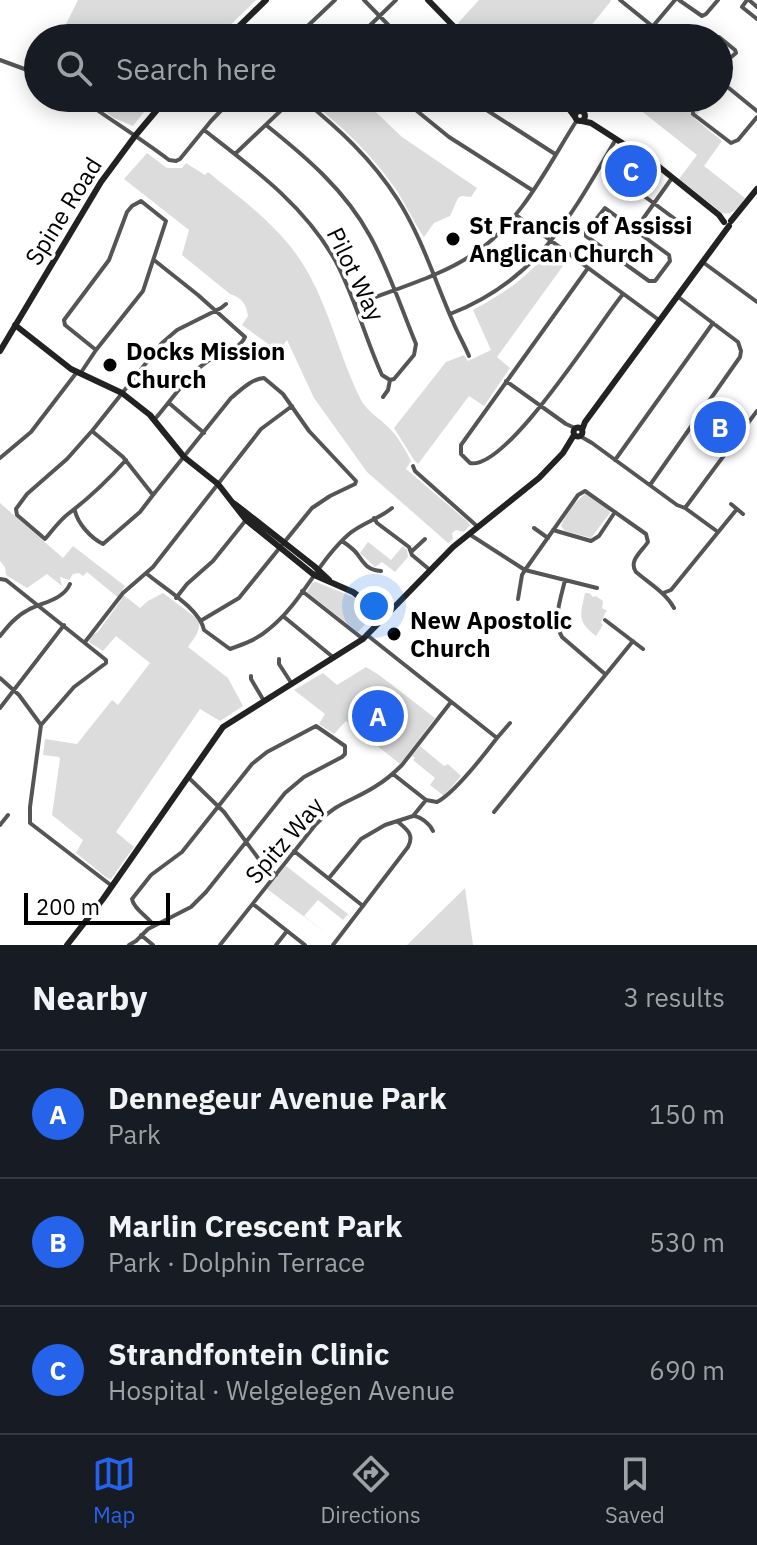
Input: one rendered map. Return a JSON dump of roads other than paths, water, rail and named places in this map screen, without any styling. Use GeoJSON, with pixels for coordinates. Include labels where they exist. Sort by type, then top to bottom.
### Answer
{"type":"FeatureCollection","features":[{"type":"Feature","properties":{"kind":"street"},"geometry":{"type":"LineString","coordinates":[[241,24],[266,0]]}},
{"type":"Feature","properties":{"kind":"street"},"geometry":{"type":"LineString","coordinates":[[310,24],[335,0]]}},
{"type":"Feature","properties":{"kind":"street"},"geometry":{"type":"LineString","coordinates":[[364,0],[388,24]]}},
{"type":"Feature","properties":{"kind":"street"},"geometry":{"type":"LineString","coordinates":[[371,24],[396,0]]}},
{"type":"Feature","properties":{"kind":"street"},"geometry":{"type":"LineString","coordinates":[[428,0],[451,24]]}},
{"type":"Feature","properties":{"kind":"street"},"geometry":{"type":"LineString","coordinates":[[620,0],[650,24]]}},
{"type":"Feature","properties":{"kind":"street"},"geometry":{"type":"LineString","coordinates":[[655,24],[677,0],[702,16],[718,0]]}},
{"type":"Feature","properties":{"kind":"street"},"geometry":{"type":"LineString","coordinates":[[757,7],[748,0],[742,7],[757,19]]}},
{"type":"Feature","properties":{"kind":"street"},"geometry":{"type":"LineString","coordinates":[[0,60],[24,69]]}},
{"type":"Feature","properties":{"kind":"street"},"geometry":{"type":"LineString","coordinates":[[693,112],[731,143],[738,140],[757,114],[733,93]]}},
{"type":"Feature","properties":{"kind":"street"},"geometry":{"type":"LineString","coordinates":[[100,112],[173,161],[180,159],[220,112]]}},
{"type":"Feature","properties":{"kind":"street","name":"Spine Road"},"geometry":{"type":"LineString","coordinates":[[0,351],[92,196],[155,112]]}},
{"type":"Feature","properties":{"kind":"street"},"geometry":{"type":"LineString","coordinates":[[235,154],[279,112]]}},
{"type":"Feature","properties":{"kind":"street"},"geometry":{"type":"LineString","coordinates":[[317,112],[348,139],[383,178],[409,218],[469,356]]}},
{"type":"Feature","properties":{"kind":"street"},"geometry":{"type":"LineString","coordinates":[[418,112],[449,137],[532,190]]}},
{"type":"Feature","properties":{"kind":"street"},"geometry":{"type":"LineString","coordinates":[[490,112],[555,154]]}},
{"type":"Feature","properties":{"kind":"street"},"geometry":{"type":"LineString","coordinates":[[574,112],[672,178],[727,222]]}},
{"type":"Feature","properties":{"kind":"street"},"geometry":{"type":"LineString","coordinates":[[355,305],[451,267],[501,232],[516,215],[583,112]]}},
{"type":"Feature","properties":{"kind":"street"},"geometry":{"type":"LineString","coordinates":[[266,125],[335,186],[369,234],[394,289]]}},
{"type":"Feature","properties":{"kind":"street","name":"Pilot Way"},"geometry":{"type":"LineString","coordinates":[[204,130],[282,192],[309,221],[335,261],[380,369],[390,380]]}},
{"type":"Feature","properties":{"kind":"street"},"geometry":{"type":"LineString","coordinates":[[450,314],[479,302],[506,285],[531,263],[551,241],[616,139]]}},
{"type":"Feature","properties":{"kind":"street"},"geometry":{"type":"LineString","coordinates":[[635,230],[672,178]]}},
{"type":"Feature","properties":{"kind":"street"},"geometry":{"type":"LineString","coordinates":[[67,945],[223,727],[365,637],[469,534],[539,478],[570,443],[727,222],[757,189]]}},
{"type":"Feature","properties":{"kind":"street"},"geometry":{"type":"LineString","coordinates":[[636,190],[675,219]]}},
{"type":"Feature","properties":{"kind":"street"},"geometry":{"type":"LineString","coordinates":[[0,458],[31,432],[143,291],[166,221],[141,201],[127,212],[109,260],[64,320],[65,325],[96,350]]}},
{"type":"Feature","properties":{"kind":"street"},"geometry":{"type":"LineString","coordinates":[[605,208],[635,230],[670,257],[653,282],[586,234],[605,208]]}},
{"type":"Feature","properties":{"kind":"street"},"geometry":{"type":"LineString","coordinates":[[516,215],[659,320]]}},
{"type":"Feature","properties":{"kind":"street"},"geometry":{"type":"LineString","coordinates":[[154,260],[245,337],[237,347],[216,355],[201,366],[155,419]]}},
{"type":"Feature","properties":{"kind":"street"},"geometry":{"type":"LineString","coordinates":[[702,261],[757,302]]}},
{"type":"Feature","properties":{"kind":"street"},"geometry":{"type":"LineString","coordinates":[[588,268],[461,445],[461,454],[470,463],[480,464],[491,457],[526,425],[623,294]]}},
{"type":"Feature","properties":{"kind":"street","name":"Pilot Way"},"geometry":{"type":"LineString","coordinates":[[383,397],[390,380],[397,376],[416,348],[394,289]]}},
{"type":"Feature","properties":{"kind":"street"},"geometry":{"type":"LineString","coordinates":[[650,485],[740,357],[741,351],[738,342],[677,296]]}},
{"type":"Feature","properties":{"kind":"street"},"geometry":{"type":"LineString","coordinates":[[126,460],[45,539],[15,512],[27,494],[67,459],[92,431],[162,343],[177,330],[226,304]]}},
{"type":"Feature","properties":{"kind":"street"},"geometry":{"type":"LineString","coordinates":[[615,460],[713,323]]}},
{"type":"Feature","properties":{"kind":"street"},"geometry":{"type":"LineString","coordinates":[[15,325],[79,373],[122,393],[155,419],[184,457],[218,484],[246,520],[282,545]]}},
{"type":"Feature","properties":{"kind":"street"},"geometry":{"type":"LineString","coordinates":[[75,511],[85,529],[103,544],[140,512],[242,388],[264,378],[278,388],[313,435],[356,479],[355,484],[312,508],[239,598],[202,620]]}},
{"type":"Feature","properties":{"kind":"street"},"geometry":{"type":"LineString","coordinates":[[506,381],[718,532]]}},
{"type":"Feature","properties":{"kind":"street"},"geometry":{"type":"LineString","coordinates":[[169,403],[204,433]]}},
{"type":"Feature","properties":{"kind":"street"},"geometry":{"type":"LineString","coordinates":[[85,642],[123,593],[147,574],[261,429],[292,406]]}},
{"type":"Feature","properties":{"kind":"street"},"geometry":{"type":"LineString","coordinates":[[685,508],[757,411]]}},
{"type":"Feature","properties":{"kind":"street"},"geometry":{"type":"LineString","coordinates":[[694,422],[731,447]]}},
{"type":"Feature","properties":{"kind":"street"},"geometry":{"type":"LineString","coordinates":[[92,431],[119,452],[153,495]]}},
{"type":"Feature","properties":{"kind":"street"},"geometry":{"type":"LineString","coordinates":[[413,466],[478,527]]}},
{"type":"Feature","properties":{"kind":"street"},"geometry":{"type":"LineString","coordinates":[[518,599],[525,570],[582,492],[587,491],[643,531],[649,539],[632,567],[674,608]]}},
{"type":"Feature","properties":{"kind":"street"},"geometry":{"type":"LineString","coordinates":[[232,502],[316,572],[353,592],[385,616]]}},
{"type":"Feature","properties":{"kind":"street"},"geometry":{"type":"LineString","coordinates":[[731,504],[743,514]]}},
{"type":"Feature","properties":{"kind":"street"},"geometry":{"type":"LineString","coordinates":[[147,574],[202,620],[204,630],[230,649],[269,629],[351,532],[392,508]]}},
{"type":"Feature","properties":{"kind":"street"},"geometry":{"type":"LineString","coordinates":[[662,593],[671,590],[737,509]]}},
{"type":"Feature","properties":{"kind":"street"},"geometry":{"type":"LineString","coordinates":[[553,530],[591,541],[596,539],[615,512]]}},
{"type":"Feature","properties":{"kind":"street"},"geometry":{"type":"LineString","coordinates":[[374,518],[409,547],[413,557],[430,570]]}},
{"type":"Feature","properties":{"kind":"street"},"geometry":{"type":"LineString","coordinates":[[176,598],[213,561],[246,520]]}},
{"type":"Feature","properties":{"kind":"street"},"geometry":{"type":"LineString","coordinates":[[534,528],[548,538]]}},
{"type":"Feature","properties":{"kind":"street"},"geometry":{"type":"LineString","coordinates":[[469,534],[525,570],[597,588]]}},
{"type":"Feature","properties":{"kind":"street"},"geometry":{"type":"LineString","coordinates":[[411,552],[425,539]]}},
{"type":"Feature","properties":{"kind":"street"},"geometry":{"type":"LineString","coordinates":[[342,541],[355,551],[367,567],[381,571]]}},
{"type":"Feature","properties":{"kind":"street"},"geometry":{"type":"LineString","coordinates":[[0,579],[6,580],[106,659],[106,663],[74,687],[41,725],[29,821],[112,886]]}},
{"type":"Feature","properties":{"kind":"street"},"geometry":{"type":"LineString","coordinates":[[565,580],[558,614],[559,631],[605,674]]}},
{"type":"Feature","properties":{"kind":"street"},"geometry":{"type":"LineString","coordinates":[[0,636],[15,619],[61,594],[70,584]]}},
{"type":"Feature","properties":{"kind":"street"},"geometry":{"type":"LineString","coordinates":[[302,591],[497,738]]}},
{"type":"Feature","properties":{"kind":"street"},"geometry":{"type":"LineString","coordinates":[[283,616],[334,658]]}},
{"type":"Feature","properties":{"kind":"street"},"geometry":{"type":"LineString","coordinates":[[605,620],[643,649]]}},
{"type":"Feature","properties":{"kind":"street"},"geometry":{"type":"LineString","coordinates":[[0,708],[64,625]]}},
{"type":"Feature","properties":{"kind":"street"},"geometry":{"type":"LineString","coordinates":[[494,812],[633,641]]}},
{"type":"Feature","properties":{"kind":"street"},"geometry":{"type":"LineString","coordinates":[[279,659],[292,684]]}},
{"type":"Feature","properties":{"kind":"street"},"geometry":{"type":"LineString","coordinates":[[251,676],[264,701]]}},
{"type":"Feature","properties":{"kind":"street"},"geometry":{"type":"LineString","coordinates":[[0,678],[28,705],[41,725]]}},
{"type":"Feature","properties":{"kind":"street","name":"Spitz Way"},"geometry":{"type":"LineString","coordinates":[[220,945],[324,815],[393,774],[451,702]]}},
{"type":"Feature","properties":{"kind":"street"},"geometry":{"type":"LineString","coordinates":[[393,774],[426,800],[435,802],[445,797],[510,723]]}},
{"type":"Feature","properties":{"kind":"street"},"geometry":{"type":"LineString","coordinates":[[129,945],[154,926],[195,903],[285,793],[304,777],[342,757],[345,746],[319,727],[311,728],[261,755],[182,852],[151,875],[132,899],[132,903],[154,926]]}},
{"type":"Feature","properties":{"kind":"street"},"geometry":{"type":"LineString","coordinates":[[188,777],[218,806],[263,865],[276,875]]}},
{"type":"Feature","properties":{"kind":"street"},"geometry":{"type":"LineString","coordinates":[[413,816],[426,800]]}},
{"type":"Feature","properties":{"kind":"street"},"geometry":{"type":"LineString","coordinates":[[0,825],[8,815]]}},
{"type":"Feature","properties":{"kind":"street"},"geometry":{"type":"LineString","coordinates":[[329,878],[361,839],[385,825],[418,816],[433,831]]}},
{"type":"Feature","properties":{"kind":"street"},"geometry":{"type":"LineString","coordinates":[[333,945],[411,842],[411,835],[397,821]]}},
{"type":"Feature","properties":{"kind":"street"},"geometry":{"type":"LineString","coordinates":[[294,851],[363,906]]}},
{"type":"Feature","properties":{"kind":"street"},"geometry":{"type":"LineString","coordinates":[[252,904],[305,945]]}},
{"type":"Feature","properties":{"kind":"street"},"geometry":{"type":"LineString","coordinates":[[276,945],[287,931]]}},
{"type":"Feature","properties":{"kind":"street"},"geometry":{"type":"LineString","coordinates":[[141,935],[153,945]]}},
{"type":"Feature","properties":{"kind":"place","name":"Strandfontein Clinic"},"geometry":{"type":"Point","coordinates":[631,171]}},
{"type":"Feature","properties":{"kind":"place","name":"St Francis of Assissi Anglican Church"},"geometry":{"type":"Point","coordinates":[453,239]}},
{"type":"Feature","properties":{"kind":"place","name":"Docks Mission Church"},"geometry":{"type":"Point","coordinates":[110,365]}},
{"type":"Feature","properties":{"kind":"place","name":"Marlin Crescent Park"},"geometry":{"type":"Point","coordinates":[720,427]}},
{"type":"Feature","properties":{"kind":"place","name":"New Apostolic Church"},"geometry":{"type":"Point","coordinates":[394,634]}},
{"type":"Feature","properties":{"kind":"place","name":"Dennegeur Avenue Park"},"geometry":{"type":"Point","coordinates":[378,716]}}]}
